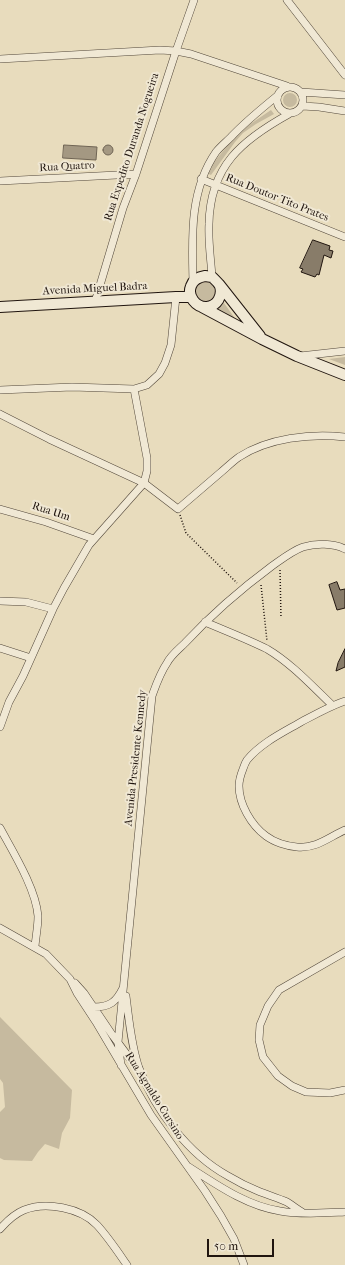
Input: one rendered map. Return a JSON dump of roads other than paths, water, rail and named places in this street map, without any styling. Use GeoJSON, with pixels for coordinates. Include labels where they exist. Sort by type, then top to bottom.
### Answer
{"type":"FeatureCollection","features":[{"type":"Feature","properties":{"kind":"main road"},"geometry":{"type":"LineString","coordinates":[[262,339],[215,280],[200,277],[193,283],[190,287],[191,297],[193,301],[202,307],[262,339],[297,356],[345,375]]}},
{"type":"Feature","properties":{"kind":"main road"},"geometry":{"type":"LineString","coordinates":[[202,307],[212,306],[220,298],[220,288],[215,280]]}},
{"type":"Feature","properties":{"kind":"main road","name":"Avenida Miguel Badra"},"geometry":{"type":"LineString","coordinates":[[0,307],[191,297]]}},
{"type":"Feature","properties":{"kind":"street","name":"Rua Expedito Duranda Nogueira"},"geometry":{"type":"LineString","coordinates":[[95,302],[123,208],[136,174],[194,0]]}},
{"type":"Feature","properties":{"kind":"street"},"geometry":{"type":"LineString","coordinates":[[289,1],[345,75]]}},
{"type":"Feature","properties":{"kind":"street"},"geometry":{"type":"LineString","coordinates":[[0,59],[160,50],[176,51],[192,54],[287,86],[295,87],[300,92],[303,96],[302,106],[296,112],[272,123],[245,142],[229,159],[215,185],[211,198],[208,224],[215,280]]}},
{"type":"Feature","properties":{"kind":"street"},"geometry":{"type":"LineString","coordinates":[[287,86],[278,92],[276,103],[283,112],[289,114]]}},
{"type":"Feature","properties":{"kind":"street"},"geometry":{"type":"LineString","coordinates":[[300,92],[345,95]]}},
{"type":"Feature","properties":{"kind":"street"},"geometry":{"type":"LineString","coordinates":[[193,283],[192,239],[194,207],[201,179],[216,151],[254,115],[277,96]]}},
{"type":"Feature","properties":{"kind":"street"},"geometry":{"type":"LineString","coordinates":[[302,106],[344,109]]}},
{"type":"Feature","properties":{"kind":"street","name":"Rua Quatro"},"geometry":{"type":"LineString","coordinates":[[0,181],[136,174]]}},
{"type":"Feature","properties":{"kind":"street","name":"Rua Doutor Tito Prates"},"geometry":{"type":"LineString","coordinates":[[201,179],[345,237]]}},
{"type":"Feature","properties":{"kind":"street"},"geometry":{"type":"LineString","coordinates":[[0,390],[72,387],[134,389],[148,385],[160,374],[171,345],[176,297]]}},
{"type":"Feature","properties":{"kind":"street"},"geometry":{"type":"LineString","coordinates":[[297,356],[345,350]]}},
{"type":"Feature","properties":{"kind":"street"},"geometry":{"type":"LineString","coordinates":[[0,727],[9,702],[53,609],[89,545],[144,483],[147,471],[147,458],[134,389]]}},
{"type":"Feature","properties":{"kind":"street"},"geometry":{"type":"LineString","coordinates":[[0,414],[49,439],[144,483],[178,509],[239,457],[258,447],[304,436],[327,435],[345,437]]}},
{"type":"Feature","properties":{"kind":"street","name":"Rua Um"},"geometry":{"type":"LineString","coordinates":[[0,509],[46,522],[94,539]]}},
{"type":"Feature","properties":{"kind":"street","name":"Avenida Presidente Kennedy"},"geometry":{"type":"LineString","coordinates":[[121,1065],[118,1042],[152,696],[156,683],[167,662],[205,622],[242,589],[293,551],[315,544],[327,544],[345,549]]}},
{"type":"Feature","properties":{"kind":"street"},"geometry":{"type":"LineString","coordinates":[[0,601],[26,602],[53,609]]}},
{"type":"Feature","properties":{"kind":"street"},"geometry":{"type":"LineString","coordinates":[[205,622],[268,650],[287,664],[332,705]]}},
{"type":"Feature","properties":{"kind":"street"},"geometry":{"type":"LineString","coordinates":[[0,648],[31,658]]}},
{"type":"Feature","properties":{"kind":"street"},"geometry":{"type":"LineString","coordinates":[[345,700],[332,705],[256,750],[246,761],[239,785],[245,810],[254,824],[266,836],[281,843],[298,847],[315,846],[345,830]]}},
{"type":"Feature","properties":{"kind":"street"},"geometry":{"type":"LineString","coordinates":[[0,828],[28,882],[35,901],[38,915],[35,946]]}},
{"type":"Feature","properties":{"kind":"street","name":"Rua Agnaldo Cursino"},"geometry":{"type":"LineString","coordinates":[[0,928],[35,946],[46,954],[70,979],[151,1115],[221,1216],[234,1239],[244,1265]]}},
{"type":"Feature","properties":{"kind":"street"},"geometry":{"type":"LineString","coordinates":[[345,952],[279,990],[268,1006],[260,1025],[259,1040],[263,1057],[278,1076],[292,1086],[306,1092],[330,1093],[345,1090]]}},
{"type":"Feature","properties":{"kind":"street"},"geometry":{"type":"LineString","coordinates":[[70,979],[84,993],[94,1007],[143,1076],[151,1094],[173,1128],[189,1146],[209,1164],[228,1176],[258,1191],[287,1202],[302,1212]]}},
{"type":"Feature","properties":{"kind":"street"},"geometry":{"type":"LineString","coordinates":[[94,1007],[104,1007],[110,1004],[117,998],[124,986]]}},
{"type":"Feature","properties":{"kind":"street","name":"Avenida Presidente Kennedy"},"geometry":{"type":"LineString","coordinates":[[124,986],[132,1040],[143,1076]]}},
{"type":"Feature","properties":{"kind":"street"},"geometry":{"type":"LineString","coordinates":[[96,1022],[118,1042],[124,1043],[132,1040]]}},
{"type":"Feature","properties":{"kind":"street"},"geometry":{"type":"LineString","coordinates":[[179,1156],[189,1146]]}},
{"type":"Feature","properties":{"kind":"street"},"geometry":{"type":"LineString","coordinates":[[186,1165],[228,1191],[266,1208],[281,1212],[345,1212]]}},
{"type":"Feature","properties":{"kind":"street"},"geometry":{"type":"LineString","coordinates":[[0,1229],[9,1219],[25,1210],[43,1206],[68,1208],[96,1224],[127,1265]]}}]}
